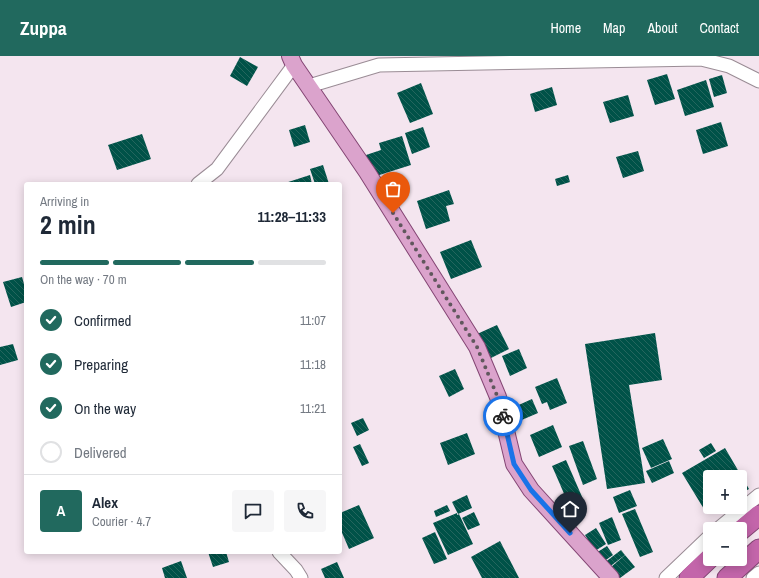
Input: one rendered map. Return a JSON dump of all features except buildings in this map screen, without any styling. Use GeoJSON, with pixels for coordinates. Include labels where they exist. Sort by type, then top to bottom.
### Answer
{"type":"FeatureCollection","features":[{"type":"Feature","properties":{"kind":"highway"},"geometry":{"type":"LineString","coordinates":[[747,525],[759,515]]}},
{"type":"Feature","properties":{"kind":"highway"},"geometry":{"type":"LineString","coordinates":[[727,578],[759,549]]}},
{"type":"Feature","properties":{"kind":"highway"},"geometry":{"type":"LineString","coordinates":[[689,578],[703,565]]}},
{"type":"Feature","properties":{"kind":"main road"},"geometry":{"type":"LineString","coordinates":[[292,60],[368,172],[477,347],[498,398],[514,464],[531,490],[611,578]]}},
{"type":"Feature","properties":{"kind":"street"},"geometry":{"type":"LineString","coordinates":[[309,86],[379,65],[701,59],[729,66],[759,81]]}},
{"type":"Feature","properties":{"kind":"street"},"geometry":{"type":"LineString","coordinates":[[201,182],[217,169],[292,60]]}},
{"type":"Feature","properties":{"kind":"street"},"geometry":{"type":"LineString","coordinates":[[726,522],[759,495]]}},
{"type":"Feature","properties":{"kind":"street"},"geometry":{"type":"LineString","coordinates":[[666,578],[703,543]]}},
{"type":"Feature","properties":{"kind":"street"},"geometry":{"type":"LineString","coordinates":[[282,554],[301,578]]}},
{"type":"Feature","properties":{"kind":"street"},"geometry":{"type":"LineString","coordinates":[[753,578],[759,573]]}},
{"type":"Feature","properties":{"kind":"way so far"},"geometry":{"type":"LineString","coordinates":[[393,213],[477,347],[498,398],[503,416]]}},
{"type":"Feature","properties":{"kind":"route"},"geometry":{"type":"LineString","coordinates":[[503,416],[514,464],[531,490],[570,533]]}}]}
